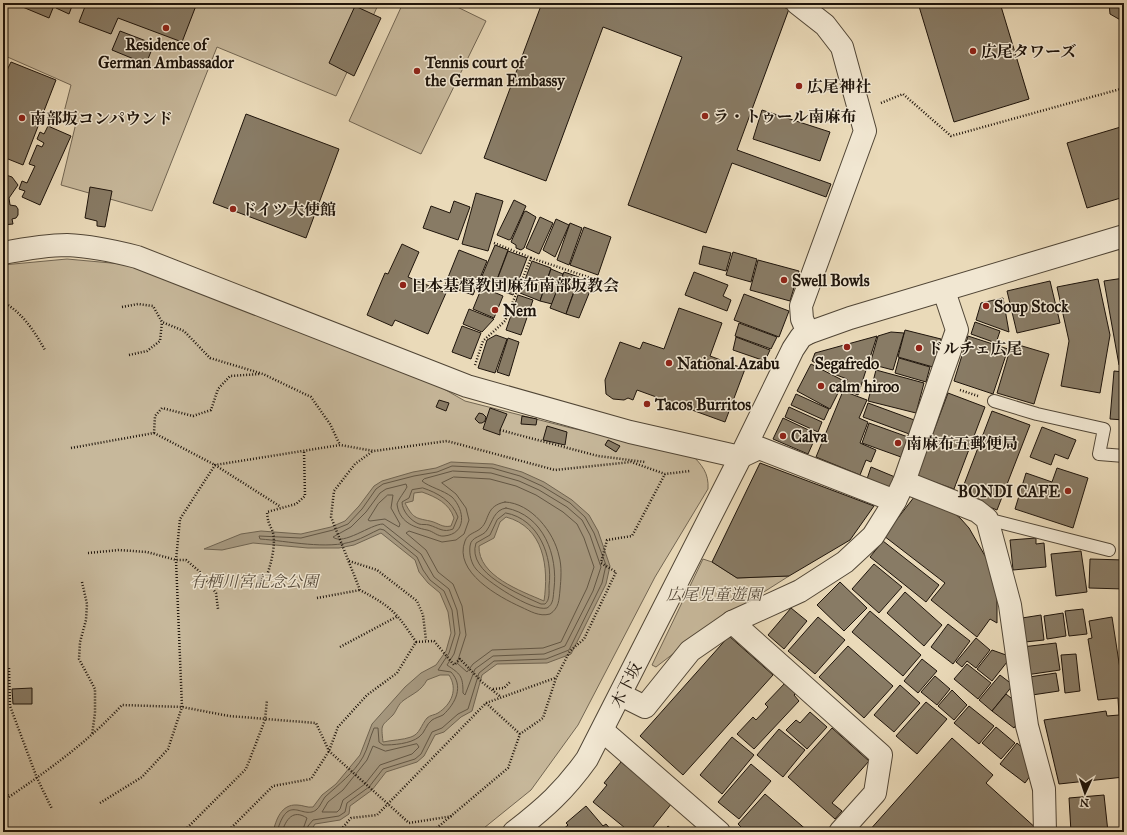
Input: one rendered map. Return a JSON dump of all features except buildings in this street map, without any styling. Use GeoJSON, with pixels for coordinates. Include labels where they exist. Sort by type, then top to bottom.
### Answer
{"type":"FeatureCollection","features":[{"type":"Feature","properties":{"kind":"street"},"geometry":{"type":"LineString","coordinates":[[796,3],[825,25],[842,47],[865,131],[801,306],[802,319],[808,333],[1124,236]]}},
{"type":"Feature","properties":{"kind":"street"},"geometry":{"type":"LineString","coordinates":[[3,253],[44,246],[68,245],[105,249],[137,257],[467,386],[630,432],[740,457],[759,448],[900,491],[977,511],[987,519],[1010,604],[1027,726],[1044,789],[1044,832]]}},
{"type":"Feature","properties":{"kind":"street"},"geometry":{"type":"LineString","coordinates":[[621,695],[646,707],[690,651],[732,622],[800,591],[845,562],[873,536],[900,491],[956,330],[944,291]]}},
{"type":"Feature","properties":{"kind":"street","name":"木下坂"},"geometry":{"type":"LineString","coordinates":[[514,832],[543,810],[570,784],[587,759],[621,695],[793,349],[801,337],[808,333]]}},
{"type":"Feature","properties":{"kind":"street"},"geometry":{"type":"LineString","coordinates":[[732,622],[881,755],[875,793],[840,832]]}},
{"type":"Feature","properties":{"kind":"street"},"geometry":{"type":"LineString","coordinates":[[603,730],[719,832]]}},
{"type":"Feature","properties":{"kind":"lane"},"geometry":{"type":"LineString","coordinates":[[994,402],[1037,414],[1104,429],[1100,454],[1124,456]]}},
{"type":"Feature","properties":{"kind":"lane"},"geometry":{"type":"LineString","coordinates":[[987,519],[1109,550]]}},
{"type":"Feature","properties":{"kind":"path"},"geometry":{"type":"LineString","coordinates":[[860,111],[903,94],[951,136],[1124,88]]}},
{"type":"Feature","properties":{"kind":"path"},"geometry":{"type":"LineString","coordinates":[[494,243],[531,258],[591,278]]}},
{"type":"Feature","properties":{"kind":"path"},"geometry":{"type":"LineString","coordinates":[[467,386],[483,341],[505,321],[531,258]]}},
{"type":"Feature","properties":{"kind":"path"},"geometry":{"type":"LineString","coordinates":[[3,302],[16,309],[38,336],[46,350]]}},
{"type":"Feature","properties":{"kind":"path"},"geometry":{"type":"LineString","coordinates":[[122,307],[138,304],[153,306],[162,322],[160,342],[147,351],[129,354]]}},
{"type":"Feature","properties":{"kind":"path"},"geometry":{"type":"LineString","coordinates":[[162,322],[184,331],[210,358],[263,374],[311,397],[330,424],[340,445]]}},
{"type":"Feature","properties":{"kind":"path"},"geometry":{"type":"LineString","coordinates":[[154,432],[155,416],[162,408],[194,416],[211,410],[218,389],[230,376],[263,374]]}},
{"type":"Feature","properties":{"kind":"path"},"geometry":{"type":"LineString","coordinates":[[938,383],[994,402]]}},
{"type":"Feature","properties":{"kind":"path"},"geometry":{"type":"LineString","coordinates":[[500,430],[598,456],[650,462]]}},
{"type":"Feature","properties":{"kind":"path"},"geometry":{"type":"LineString","coordinates":[[70,448],[154,432],[215,465],[281,507]]}},
{"type":"Feature","properties":{"kind":"path"},"geometry":{"type":"LineString","coordinates":[[100,803],[142,777],[168,749],[182,707],[176,560],[180,519],[215,465],[340,445],[374,450],[447,441],[554,470],[630,462],[665,474],[694,469],[687,467]]}},
{"type":"Feature","properties":{"kind":"path"},"geometry":{"type":"LineString","coordinates":[[360,590],[331,516],[334,491],[355,464],[374,450]]}},
{"type":"Feature","properties":{"kind":"path"},"geometry":{"type":"LineString","coordinates":[[267,575],[272,558],[273,530],[268,524],[267,512],[296,504],[305,496],[304,451]]}},
{"type":"Feature","properties":{"kind":"path"},"geometry":{"type":"LineString","coordinates":[[432,832],[453,816],[508,768],[520,734],[542,718],[556,678],[570,651],[584,639],[616,572],[601,563],[607,540],[632,536],[665,474]]}},
{"type":"Feature","properties":{"kind":"path"},"geometry":{"type":"LineString","coordinates":[[88,553],[119,550],[147,552],[176,560],[186,560],[199,570],[216,592],[218,609]]}},
{"type":"Feature","properties":{"kind":"path"},"geometry":{"type":"LineString","coordinates":[[349,560],[377,570],[417,601],[423,615],[426,640]]}},
{"type":"Feature","properties":{"kind":"path"},"geometry":{"type":"LineString","coordinates":[[82,582],[86,604],[86,620],[80,642],[79,659],[95,689],[95,713],[92,735]]}},
{"type":"Feature","properties":{"kind":"path"},"geometry":{"type":"LineString","coordinates":[[317,598],[360,590],[384,603],[398,616],[416,642]]}},
{"type":"Feature","properties":{"kind":"path"},"geometry":{"type":"LineString","coordinates":[[340,647],[398,616]]}},
{"type":"Feature","properties":{"kind":"path"},"geometry":{"type":"LineString","coordinates":[[227,832],[274,786],[311,779],[329,751],[338,727],[367,695],[397,673],[416,642],[426,640],[434,641],[454,665],[460,658],[483,683],[493,689],[500,697]]}},
{"type":"Feature","properties":{"kind":"path"},"geometry":{"type":"LineString","coordinates":[[3,668],[9,668],[10,706],[37,778],[52,809]]}},
{"type":"Feature","properties":{"kind":"path"},"geometry":{"type":"LineString","coordinates":[[339,832],[351,818],[377,814],[486,703],[556,678]]}},
{"type":"Feature","properties":{"kind":"path"},"geometry":{"type":"LineString","coordinates":[[493,689],[504,688],[511,681]]}},
{"type":"Feature","properties":{"kind":"path"},"geometry":{"type":"LineString","coordinates":[[183,832],[246,770],[265,720],[267,700]]}},
{"type":"Feature","properties":{"kind":"path"},"geometry":{"type":"LineString","coordinates":[[486,703],[520,734]]}},
{"type":"Feature","properties":{"kind":"path"},"geometry":{"type":"LineString","coordinates":[[3,804],[10,797],[67,756],[103,726],[122,704],[182,707],[229,716],[316,723],[329,751],[409,823],[453,816]]}},
{"type":"Feature","properties":{"kind":"path"},"geometry":{"type":"LineString","coordinates":[[3,786],[10,797]]}},
{"type":"Feature","properties":{"kind":"green space"},"geometry":{"type":"Polygon","coordinates":[[[3,3],[379,3],[336,96],[217,47],[152,211],[61,185],[76,123],[63,116],[71,85],[3,55],[3,3]]]}},
{"type":"Feature","properties":{"kind":"green space","name":"Tennis court of the German Embassy"},"geometry":{"type":"Polygon","coordinates":[[[403,3],[449,3],[486,21],[421,154],[349,121],[403,3]]]}},
{"type":"Feature","properties":{"kind":"green space","name":"有栖川宮記念公園"},"geometry":{"type":"Polygon","coordinates":[[[67,259],[133,265],[430,381],[465,401],[571,428],[691,454],[704,470],[707,478],[708,489],[655,577],[578,725],[531,790],[479,832],[3,832],[3,265],[67,259]]]}},
{"type":"Feature","properties":{"kind":"green space","name":"広尾児童遊園"},"geometry":{"type":"Polygon","coordinates":[[[703,559],[712,562],[737,578],[789,576],[704,630],[656,667],[652,665],[703,559]]]}},
{"type":"Feature","properties":{"kind":"water"},"geometry":{"type":"Polygon","coordinates":[[[451,462],[493,464],[522,472],[544,482],[572,500],[589,515],[598,531],[610,566],[606,584],[571,654],[547,663],[497,664],[482,675],[472,711],[461,717],[444,732],[435,735],[424,756],[417,762],[386,772],[372,790],[350,806],[349,814],[340,820],[315,824],[310,832],[273,832],[278,818],[283,810],[291,805],[313,807],[322,795],[336,784],[360,755],[372,724],[405,687],[421,673],[436,665],[446,651],[451,633],[448,612],[440,593],[428,583],[419,572],[415,560],[381,533],[354,545],[339,548],[308,548],[253,543],[222,550],[204,549],[241,534],[261,531],[301,534],[331,527],[345,521],[359,506],[374,486],[382,481],[413,472],[436,468],[451,462]],[[422,492],[414,493],[413,501],[405,503],[410,512],[418,518],[443,526],[451,526],[454,518],[449,508],[437,498],[422,492]],[[506,517],[500,522],[494,538],[479,546],[481,557],[486,566],[502,581],[544,601],[546,575],[541,550],[536,539],[529,530],[519,522],[506,517]],[[440,675],[427,680],[420,689],[399,705],[393,715],[384,724],[382,728],[383,742],[405,739],[414,736],[427,718],[438,713],[450,701],[453,686],[449,675],[440,675]]]}},
{"type":"Feature","properties":{"kind":"place","name":"Residence of German Ambassador"},"geometry":{"type":"Point","coordinates":[166,28]}},
{"type":"Feature","properties":{"kind":"place","name":"広尾タワーズ"},"geometry":{"type":"Point","coordinates":[973,51]}},
{"type":"Feature","properties":{"kind":"place","name":"Tennis court of the German Embassy"},"geometry":{"type":"Point","coordinates":[417,71]}},
{"type":"Feature","properties":{"kind":"place","name":"広尾神社"},"geometry":{"type":"Point","coordinates":[799,86]}},
{"type":"Feature","properties":{"kind":"place","name":"ラ・トゥール南麻布"},"geometry":{"type":"Point","coordinates":[705,116]}},
{"type":"Feature","properties":{"kind":"place","name":"南部坂コンパウンド"},"geometry":{"type":"Point","coordinates":[22,118]}},
{"type":"Feature","properties":{"kind":"place","name":"ドイツ大使館"},"geometry":{"type":"Point","coordinates":[233,209]}},
{"type":"Feature","properties":{"kind":"place","name":"Swell Bowls"},"geometry":{"type":"Point","coordinates":[784,280]}},
{"type":"Feature","properties":{"kind":"place","name":"日本基督教団麻布南部坂教会"},"geometry":{"type":"Point","coordinates":[403,285]}},
{"type":"Feature","properties":{"kind":"place","name":"Soup Stock"},"geometry":{"type":"Point","coordinates":[986,306]}},
{"type":"Feature","properties":{"kind":"place","name":"Nem"},"geometry":{"type":"Point","coordinates":[495,310]}},
{"type":"Feature","properties":{"kind":"place","name":"Segafredo"},"geometry":{"type":"Point","coordinates":[847,347]}},
{"type":"Feature","properties":{"kind":"place","name":"ドルチェ広尾"},"geometry":{"type":"Point","coordinates":[919,348]}},
{"type":"Feature","properties":{"kind":"place","name":"National Azabu"},"geometry":{"type":"Point","coordinates":[669,363]}},
{"type":"Feature","properties":{"kind":"place","name":"calm hiroo"},"geometry":{"type":"Point","coordinates":[821,386]}},
{"type":"Feature","properties":{"kind":"place","name":"Tacos Burritos"},"geometry":{"type":"Point","coordinates":[647,404]}},
{"type":"Feature","properties":{"kind":"place","name":"Calva"},"geometry":{"type":"Point","coordinates":[783,436]}},
{"type":"Feature","properties":{"kind":"place","name":"南麻布五郵便局"},"geometry":{"type":"Point","coordinates":[898,443]}},
{"type":"Feature","properties":{"kind":"place","name":"BONDI CAFE"},"geometry":{"type":"Point","coordinates":[1068,491]}}]}
